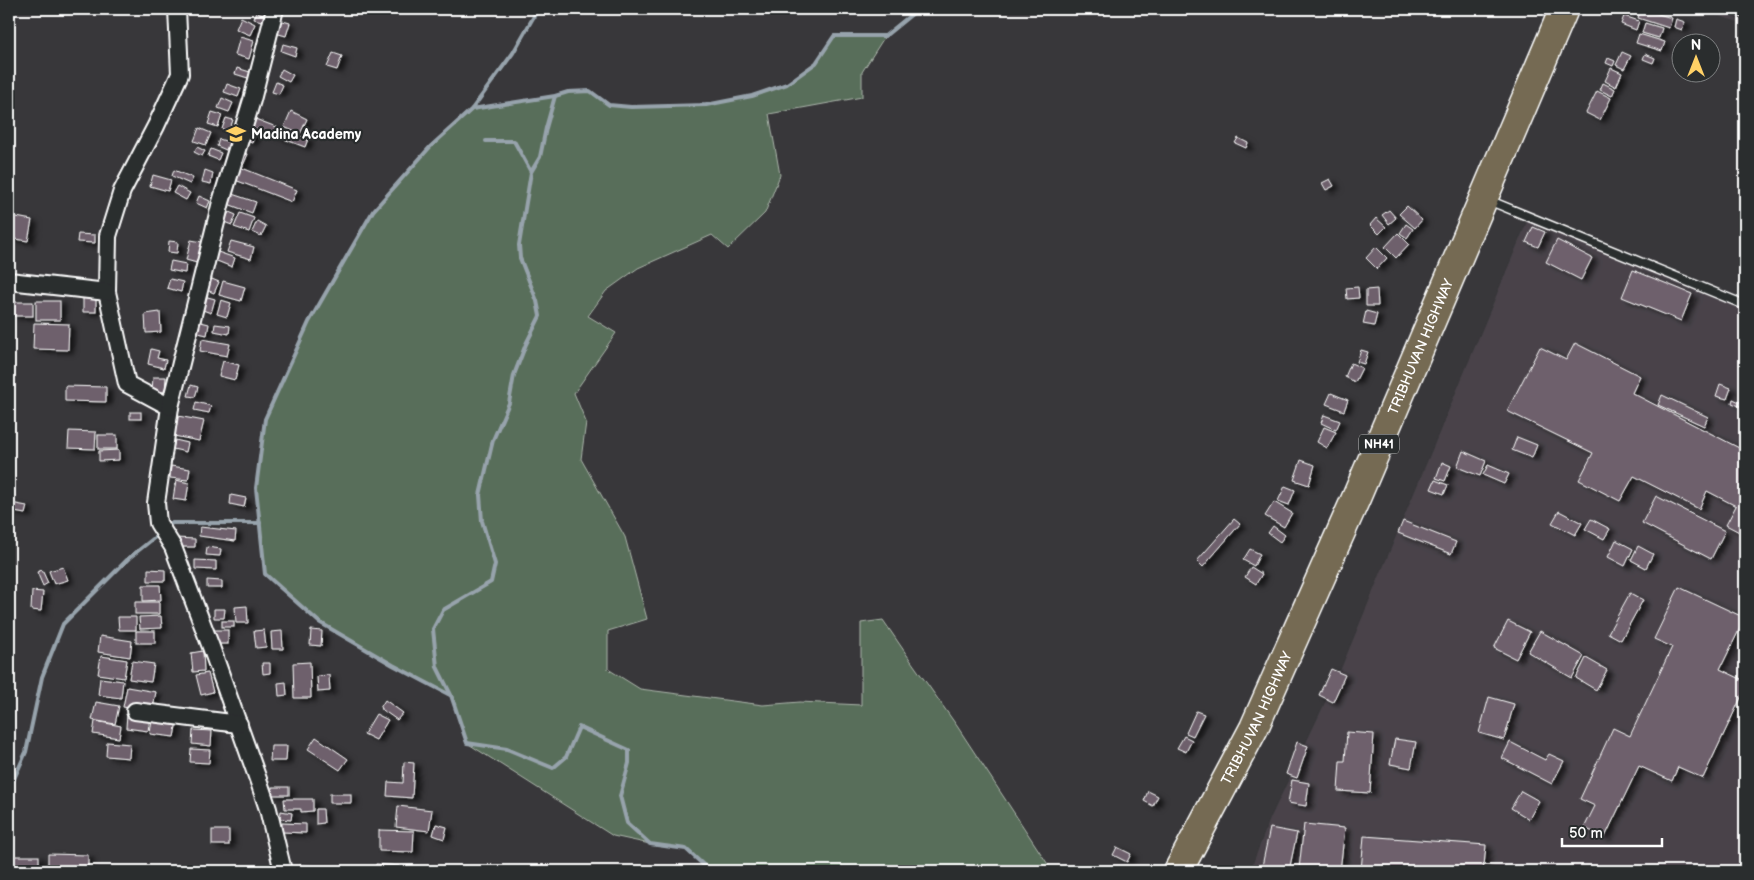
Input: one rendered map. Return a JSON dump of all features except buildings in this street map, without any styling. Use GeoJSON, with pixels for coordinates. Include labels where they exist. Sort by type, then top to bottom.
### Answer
{"type":"FeatureCollection","features":[{"type":"Feature","properties":{"kind":"highway","name":"TRIBHUVAN HIGHWAY"},"geometry":{"type":"LineString","coordinates":[[1178,871],[1254,728],[1356,498],[1564,9]]}},
{"type":"Feature","properties":{"kind":"street"},"geometry":{"type":"LineString","coordinates":[[170,407],[126,384],[107,292],[108,236],[122,191],[156,126],[180,74],[177,9]]}},
{"type":"Feature","properties":{"kind":"street"},"geometry":{"type":"LineString","coordinates":[[275,9],[252,100],[221,202],[170,407],[156,503],[158,523],[172,547],[239,724],[268,809],[283,871]]}},
{"type":"Feature","properties":{"kind":"street"},"geometry":{"type":"LineString","coordinates":[[9,281],[107,292]]}},
{"type":"Feature","properties":{"kind":"street"},"geometry":{"type":"LineString","coordinates":[[135,711],[239,724]]}},
{"type":"Feature","properties":{"kind":"lane"},"geometry":{"type":"LineString","coordinates":[[1485,198],[1745,305]]}},
{"type":"Feature","properties":{"kind":"shaded area"},"geometry":{"type":"Polygon","coordinates":[[[1697,9],[1745,9],[1745,24],[1697,9]]]}},
{"type":"Feature","properties":{"kind":"shaded area"},"geometry":{"type":"Polygon","coordinates":[[[1529,217],[1745,305],[1745,871],[1250,871],[1270,819],[1340,671],[1529,217]]]}},
{"type":"Feature","properties":{"kind":"green space"},"geometry":{"type":"Polygon","coordinates":[[[834,36],[885,36],[862,72],[862,97],[769,114],[780,175],[765,213],[728,249],[712,235],[638,268],[606,291],[588,316],[616,333],[574,393],[586,422],[581,459],[625,537],[647,619],[608,631],[608,669],[640,689],[763,705],[800,702],[861,705],[861,623],[883,620],[957,726],[1051,869],[1041,871],[710,871],[686,849],[613,836],[467,743],[451,695],[393,665],[319,622],[265,574],[256,488],[265,419],[309,322],[373,211],[430,147],[472,109],[555,96],[568,92],[590,91],[609,105],[631,107],[706,105],[752,96],[787,84],[816,63],[834,36]]]}},
{"type":"Feature","properties":{"kind":"waterway"},"geometry":{"type":"LineString","coordinates":[[450,695],[393,665],[319,622],[265,574],[256,488],[265,419],[309,322],[373,211],[430,147],[472,109],[513,53],[538,9]]}},
{"type":"Feature","properties":{"kind":"waterway"},"geometry":{"type":"LineString","coordinates":[[472,109],[555,96],[568,92],[590,91],[609,105],[631,107],[706,105],[752,96],[787,84],[816,63],[834,36],[885,36],[916,9]]}},
{"type":"Feature","properties":{"kind":"waterway"},"geometry":{"type":"LineString","coordinates":[[531,172],[540,157],[555,96]]}},
{"type":"Feature","properties":{"kind":"waterway"},"geometry":{"type":"LineString","coordinates":[[486,141],[514,141],[531,172],[519,245],[520,258],[537,301],[540,316],[526,344],[514,375],[509,403],[493,440],[480,495],[482,521],[495,564],[491,582],[443,610],[433,629],[437,667],[451,695],[467,743],[507,749],[553,768],[566,757],[579,727],[629,750],[629,763],[620,796],[627,823],[650,844],[686,849],[710,871]]}},
{"type":"Feature","properties":{"kind":"waterway"},"geometry":{"type":"LineString","coordinates":[[166,528],[172,523],[260,523]]}},
{"type":"Feature","properties":{"kind":"waterway"},"geometry":{"type":"LineString","coordinates":[[9,790],[26,752],[42,677],[63,624],[129,558],[159,534]]}},
{"type":"Feature","properties":{"kind":"place","name":"Madina Academy"},"geometry":{"type":"Point","coordinates":[236,134]}}]}
